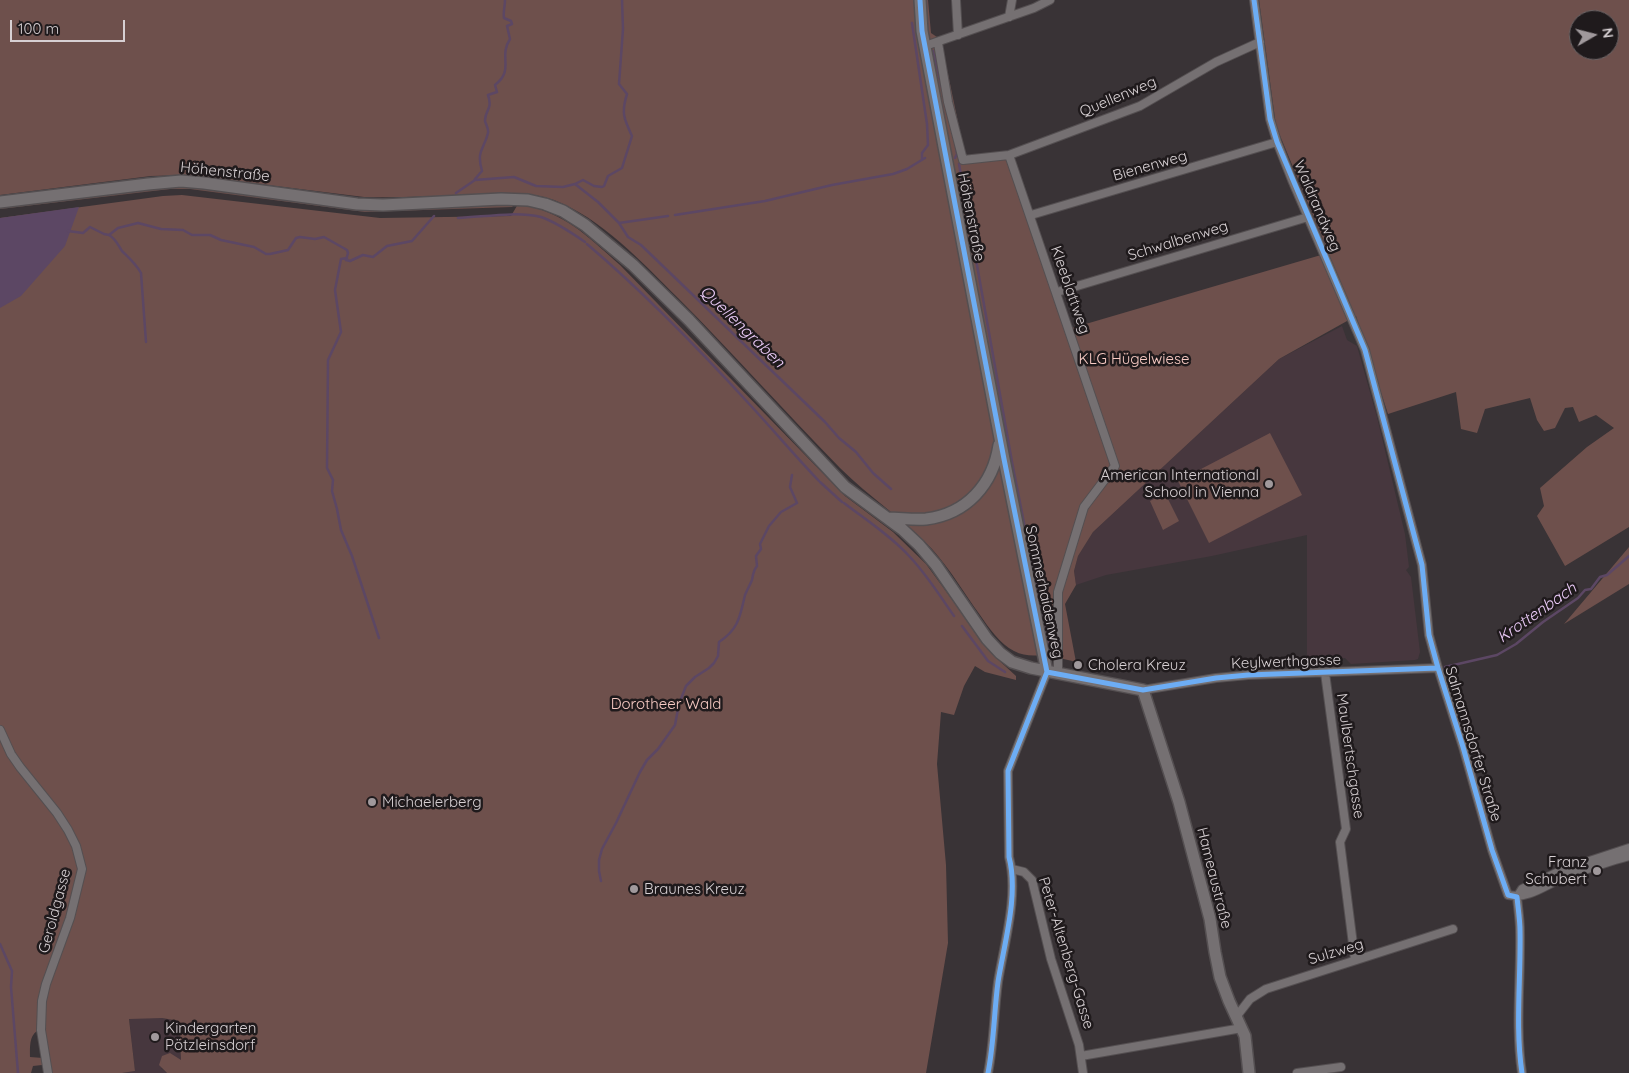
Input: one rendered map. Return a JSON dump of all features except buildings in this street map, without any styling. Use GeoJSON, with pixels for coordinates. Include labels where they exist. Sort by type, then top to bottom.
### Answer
{"type":"FeatureCollection","features":[{"type":"Feature","properties":{"kind":"main road","name":"Höhenstraße"},"geometry":{"type":"LineString","coordinates":[[0,202],[175,182],[204,183],[356,204],[383,205],[507,199],[536,202],[563,211],[585,225],[633,265],[690,320],[845,487],[888,518],[916,519],[938,517],[950,513],[967,503],[979,492],[989,478],[996,462],[1001,439],[925,46],[920,0]]}},
{"type":"Feature","properties":{"kind":"main road","name":"Sommerhaidenweg"},"geometry":{"type":"LineString","coordinates":[[1001,439],[1053,673]]}},
{"type":"Feature","properties":{"kind":"main road","name":"Keylwerthgasse"},"geometry":{"type":"LineString","coordinates":[[888,518],[912,538],[928,555],[987,639],[1000,653],[1017,664],[1053,673],[1143,690]]}},
{"type":"Feature","properties":{"kind":"main road","name":"Hameaustraße"},"geometry":{"type":"LineString","coordinates":[[1143,690],[1179,802],[1210,919],[1218,968],[1226,994],[1246,1039],[1249,1073]]}},
{"type":"Feature","properties":{"kind":"street"},"geometry":{"type":"LineString","coordinates":[[956,0],[958,35]]}},
{"type":"Feature","properties":{"kind":"street"},"geometry":{"type":"LineString","coordinates":[[1009,17],[1012,0]]}},
{"type":"Feature","properties":{"kind":"street"},"geometry":{"type":"LineString","coordinates":[[925,46],[1034,8],[1050,0]]}},
{"type":"Feature","properties":{"kind":"street","name":"Waldrandweg"},"geometry":{"type":"LineString","coordinates":[[1254,0],[1270,119],[1277,142],[1365,350],[1384,415]]}},
{"type":"Feature","properties":{"kind":"street","name":"Quellenweg"},"geometry":{"type":"LineString","coordinates":[[1009,155],[1140,106],[1216,62],[1260,42]]}},
{"type":"Feature","properties":{"kind":"street"},"geometry":{"type":"LineString","coordinates":[[938,43],[948,102],[963,160],[1009,155]]}},
{"type":"Feature","properties":{"kind":"street","name":"Bienenweg"},"geometry":{"type":"LineString","coordinates":[[1031,215],[1277,142]]}},
{"type":"Feature","properties":{"kind":"street","name":"Kleeblattweg"},"geometry":{"type":"LineString","coordinates":[[1009,155],[1115,466],[1084,507],[1058,592],[1053,673]]}},
{"type":"Feature","properties":{"kind":"street","name":"Schwalbenweg"},"geometry":{"type":"LineString","coordinates":[[1057,292],[1308,218]]}},
{"type":"Feature","properties":{"kind":"street","name":"Salmannsdorfer Straße"},"geometry":{"type":"LineString","coordinates":[[1384,415],[1422,565],[1429,635],[1438,668],[1464,747],[1501,877],[1508,895],[1518,897]]}},
{"type":"Feature","properties":{"kind":"street","name":"Keylwerthgasse"},"geometry":{"type":"LineString","coordinates":[[1143,690],[1216,678],[1248,675],[1438,668]]}},
{"type":"Feature","properties":{"kind":"street","name":"Sommerhaidenweg"},"geometry":{"type":"LineString","coordinates":[[988,1073],[998,982],[1011,905],[1012,869],[1009,858],[1008,771],[1053,673]]}},
{"type":"Feature","properties":{"kind":"street","name":"Maulbertschgasse"},"geometry":{"type":"LineString","coordinates":[[1325,673],[1346,829],[1340,842],[1355,960]]}},
{"type":"Feature","properties":{"kind":"street","name":"Geroldgasse"},"geometry":{"type":"LineString","coordinates":[[0,730],[11,754],[68,830],[76,846],[82,869],[70,918],[46,984],[42,1001],[41,1030],[48,1073]]}},
{"type":"Feature","properties":{"kind":"street"},"geometry":{"type":"LineString","coordinates":[[1522,1073],[1519,1052],[1518,1014],[1520,930],[1518,897],[1629,848]]}},
{"type":"Feature","properties":{"kind":"street"},"geometry":{"type":"LineString","coordinates":[[1592,864],[1629,856]]}},
{"type":"Feature","properties":{"kind":"street","name":"Peter-Altenberg-Gasse"},"geometry":{"type":"LineString","coordinates":[[1012,869],[1024,872],[1032,880],[1051,959],[1073,1024],[1081,1056],[1082,1073]]}},
{"type":"Feature","properties":{"kind":"street","name":"Sulzweg"},"geometry":{"type":"LineString","coordinates":[[1236,1017],[1250,1000],[1266,988],[1453,929]]}},
{"type":"Feature","properties":{"kind":"street"},"geometry":{"type":"LineString","coordinates":[[1081,1056],[1242,1028]]}},
{"type":"Feature","properties":{"kind":"street"},"geometry":{"type":"LineString","coordinates":[[1297,1073],[1341,1067]]}},
{"type":"Feature","properties":{"kind":"shaded area"},"geometry":{"type":"Polygon","coordinates":[[[79,207],[65,246],[21,296],[0,308],[0,218],[79,207]]]}},
{"type":"Feature","properties":{"kind":"shaded area","name":"American International School in Vienna"},"geometry":{"type":"Polygon","coordinates":[[[1342,326],[1347,340],[1357,346],[1377,417],[1405,534],[1409,567],[1406,570],[1411,577],[1420,652],[1418,659],[1351,664],[1345,658],[1338,659],[1333,665],[1307,666],[1307,535],[1212,556],[1106,575],[1076,585],[1074,571],[1078,556],[1093,532],[1279,359],[1342,326]]]}},
{"type":"Feature","properties":{"kind":"shaded area","name":"Kindergarten Pötzleinsdorf"},"geometry":{"type":"Polygon","coordinates":[[[129,1018],[162,1018],[179,1021],[181,1061],[161,1068],[167,1073],[122,1073],[135,1071],[129,1018]]]}},
{"type":"Feature","properties":{"kind":"green space","name":"KLG Hügelwiese"},"geometry":{"type":"Polygon","coordinates":[[[0,0],[928,0],[931,33],[937,37],[943,50],[964,151],[967,157],[1012,151],[1072,328],[1321,255],[1327,249],[1276,126],[1259,0],[1629,0],[1629,527],[1565,566],[1537,516],[1544,506],[1540,488],[1587,447],[1614,428],[1596,415],[1579,422],[1573,407],[1565,408],[1555,428],[1544,431],[1537,420],[1530,398],[1485,409],[1477,433],[1461,429],[1456,392],[1388,414],[1356,316],[1279,359],[1093,532],[1078,556],[1074,571],[1076,585],[1065,604],[1076,662],[1049,656],[1019,653],[1009,648],[995,635],[939,557],[921,538],[840,468],[650,270],[604,229],[571,208],[544,197],[512,193],[364,197],[187,175],[151,176],[0,195],[0,0]]]}},
{"type":"Feature","properties":{"kind":"green space"},"geometry":{"type":"Polygon","coordinates":[[[187,186],[343,207],[516,203],[512,207],[365,212],[190,189],[170,189],[0,209],[0,206],[145,188],[187,186]]]}},
{"type":"Feature","properties":{"kind":"green space","name":"Dorotheer Wald"},"geometry":{"type":"Polygon","coordinates":[[[182,195],[380,218],[511,216],[518,204],[562,219],[574,226],[620,265],[845,496],[893,532],[926,564],[992,654],[1016,676],[1016,680],[985,672],[975,666],[964,686],[954,715],[941,712],[937,764],[946,865],[948,943],[926,1073],[167,1073],[159,1065],[162,1056],[170,1053],[181,1060],[179,1021],[162,1018],[129,1019],[135,1071],[122,1073],[50,1073],[43,1025],[46,999],[63,931],[37,1031],[30,1042],[30,1057],[43,1058],[42,1065],[33,1066],[31,1073],[0,1073],[0,218],[182,195]]]}},
{"type":"Feature","properties":{"kind":"green space"},"geometry":{"type":"Polygon","coordinates":[[[1270,433],[1302,495],[1209,543],[1178,481],[1270,433]]]}},
{"type":"Feature","properties":{"kind":"green space"},"geometry":{"type":"Polygon","coordinates":[[[1165,493],[1179,521],[1163,530],[1150,501],[1165,493]]]}},
{"type":"Feature","properties":{"kind":"green space"},"geometry":{"type":"Polygon","coordinates":[[[1629,547],[1629,584],[1564,624],[1629,547]]]}},
{"type":"Feature","properties":{"kind":"waterway"},"geometry":{"type":"LineString","coordinates":[[475,179],[482,171],[480,154],[488,133],[485,121],[490,104],[488,95],[497,92],[495,85],[501,79],[505,69],[505,52],[510,39],[507,26],[512,24],[511,21],[504,18],[505,0]]}},
{"type":"Feature","properties":{"kind":"waterway"},"geometry":{"type":"LineString","coordinates":[[456,193],[475,180],[514,177],[536,186],[563,187],[583,180],[594,186],[602,187],[608,176],[622,168],[632,136],[624,116],[627,94],[619,84],[623,29],[622,0]]}},
{"type":"Feature","properties":{"kind":"waterway"},"geometry":{"type":"LineString","coordinates":[[926,0],[926,10]]}},
{"type":"Feature","properties":{"kind":"waterway"},"geometry":{"type":"LineString","coordinates":[[912,23],[927,124],[928,145],[922,153],[922,159]]}},
{"type":"Feature","properties":{"kind":"waterway"},"geometry":{"type":"LineString","coordinates":[[933,51],[942,88]]}},
{"type":"Feature","properties":{"kind":"waterway"},"geometry":{"type":"LineString","coordinates":[[955,158],[957,154],[956,147]]}},
{"type":"Feature","properties":{"kind":"waterway"},"geometry":{"type":"LineString","coordinates":[[675,215],[765,201],[832,185],[893,174],[907,169],[925,158]]}},
{"type":"Feature","properties":{"kind":"waterway"},"geometry":{"type":"LineString","coordinates":[[959,164],[1012,462],[1049,650]]}},
{"type":"Feature","properties":{"kind":"waterway","name":"Quellengraben"},"geometry":{"type":"LineString","coordinates":[[575,184],[598,202],[619,223],[628,237],[641,245],[825,422],[839,438],[856,452],[873,473],[891,489]]}},
{"type":"Feature","properties":{"kind":"waterway"},"geometry":{"type":"LineString","coordinates":[[458,218],[510,214],[531,215],[547,219],[585,242]]}},
{"type":"Feature","properties":{"kind":"waterway"},"geometry":{"type":"LineString","coordinates":[[68,231],[83,233],[90,227],[109,235],[118,228],[138,223],[161,229],[183,230],[192,235],[210,235],[221,240],[254,247],[266,254],[288,250],[296,238],[315,239],[324,237],[347,250],[346,260],[350,261],[363,255],[373,257],[387,246],[412,241],[434,216]]}},
{"type":"Feature","properties":{"kind":"waterway"},"geometry":{"type":"LineString","coordinates":[[619,223],[668,216]]}},
{"type":"Feature","properties":{"kind":"waterway"},"geometry":{"type":"LineString","coordinates":[[109,235],[141,273],[146,342]]}},
{"type":"Feature","properties":{"kind":"waterway"},"geometry":{"type":"LineString","coordinates":[[587,244],[692,344],[819,481]]}},
{"type":"Feature","properties":{"kind":"waterway"},"geometry":{"type":"LineString","coordinates":[[347,258],[341,259],[335,290],[341,332],[328,360],[327,468],[333,480],[332,491],[341,530],[352,556],[379,638]]}},
{"type":"Feature","properties":{"kind":"waterway"},"geometry":{"type":"LineString","coordinates":[[601,881],[599,860],[602,849],[640,772],[647,760],[658,749],[675,725],[679,704],[686,686],[714,663],[718,656],[719,642],[731,632],[738,622],[745,595],[757,566],[756,556],[761,549],[760,544],[769,526],[781,512],[797,503],[790,487],[792,475]]}},
{"type":"Feature","properties":{"kind":"waterway"},"geometry":{"type":"LineString","coordinates":[[820,482],[842,502]]}},
{"type":"Feature","properties":{"kind":"waterway"},"geometry":{"type":"LineString","coordinates":[[844,503],[903,549],[922,571],[954,616]]}},
{"type":"Feature","properties":{"kind":"waterway","name":"Krottenbach"},"geometry":{"type":"LineString","coordinates":[[1445,667],[1497,655],[1516,644],[1543,622],[1578,598],[1585,590],[1591,589],[1600,577],[1607,575],[1629,556]]}},
{"type":"Feature","properties":{"kind":"waterway"},"geometry":{"type":"LineString","coordinates":[[962,626],[988,661],[1005,672]]}},
{"type":"Feature","properties":{"kind":"waterway"},"geometry":{"type":"LineString","coordinates":[[0,944],[12,971],[11,987],[18,1073]]}},
{"type":"Feature","properties":{"kind":"cycle path"},"geometry":{"type":"LineString","coordinates":[[920,0],[922,31],[1047,672],[1008,771],[1009,857],[1012,872],[1011,903],[998,982],[988,1073]]}},
{"type":"Feature","properties":{"kind":"cycle path"},"geometry":{"type":"LineString","coordinates":[[1254,0],[1270,119],[1277,142],[1365,350],[1422,565],[1429,635],[1438,668],[1492,850],[1508,895],[1517,897],[1520,931],[1519,1038],[1522,1073]]}},
{"type":"Feature","properties":{"kind":"cycle path"},"geometry":{"type":"LineString","coordinates":[[1047,672],[1143,690],[1216,678],[1248,675],[1438,668]]}},
{"type":"Feature","properties":{"kind":"place","name":"American International School in Vienna"},"geometry":{"type":"Point","coordinates":[1269,484]}},
{"type":"Feature","properties":{"kind":"place","name":"Cholera Kreuz"},"geometry":{"type":"Point","coordinates":[1078,665]}},
{"type":"Feature","properties":{"kind":"place","name":"Michaelerberg"},"geometry":{"type":"Point","coordinates":[372,802]}},
{"type":"Feature","properties":{"kind":"place","name":"Franz Schubert"},"geometry":{"type":"Point","coordinates":[1597,871]}},
{"type":"Feature","properties":{"kind":"place","name":"Braunes Kreuz"},"geometry":{"type":"Point","coordinates":[634,889]}},
{"type":"Feature","properties":{"kind":"place","name":"Kindergarten Pötzleinsdorf"},"geometry":{"type":"Point","coordinates":[155,1037]}}]}
